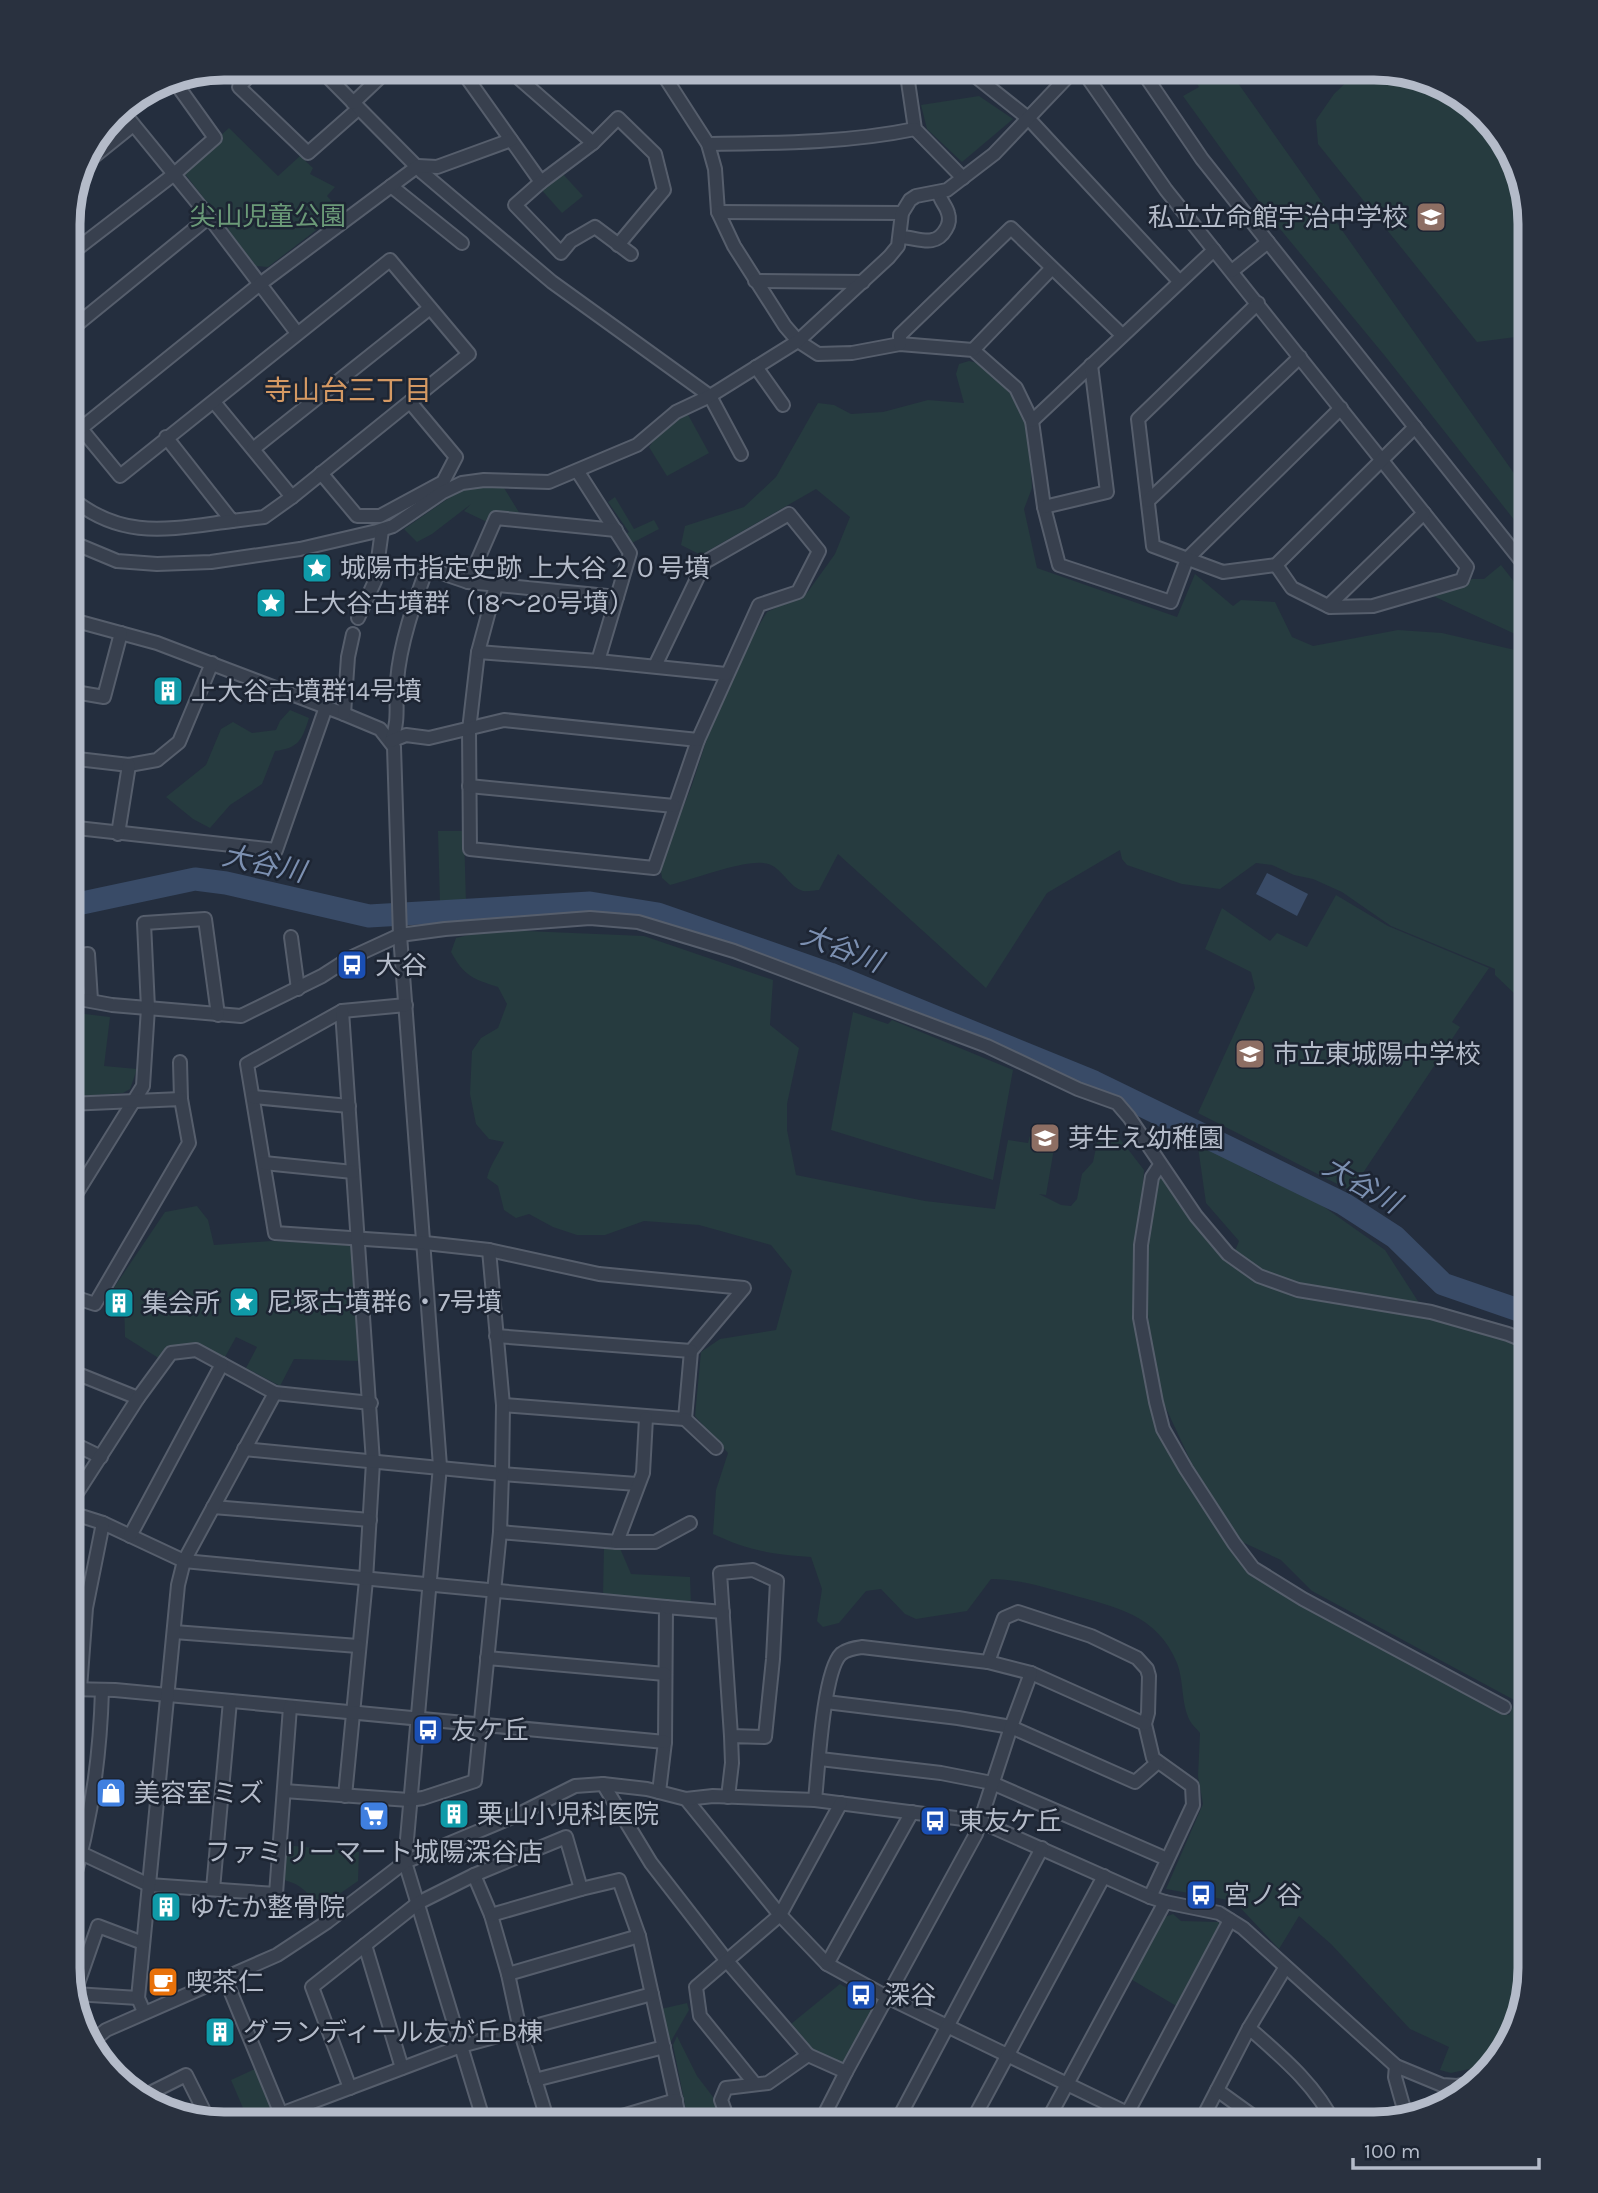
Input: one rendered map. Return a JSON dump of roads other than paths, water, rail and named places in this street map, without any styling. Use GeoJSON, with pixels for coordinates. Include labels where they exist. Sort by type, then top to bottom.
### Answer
{"type":"FeatureCollection","features":[{"type":"Feature","properties":{"kind":"street"},"geometry":{"type":"LineString","coordinates":[[244,81],[239,87],[308,153],[378,81]]}},
{"type":"Feature","properties":{"kind":"street"},"geometry":{"type":"LineString","coordinates":[[331,81],[418,166],[552,282],[710,396],[741,454]]}},
{"type":"Feature","properties":{"kind":"street"},"geometry":{"type":"LineString","coordinates":[[469,81],[541,182]]}},
{"type":"Feature","properties":{"kind":"street"},"geometry":{"type":"LineString","coordinates":[[522,81],[593,143]]}},
{"type":"Feature","properties":{"kind":"street"},"geometry":{"type":"LineString","coordinates":[[668,81],[708,144],[715,169],[719,212],[734,246],[785,326],[798,341],[818,354],[852,353],[900,344],[973,350],[1016,388],[1032,421],[1044,507],[1059,565],[1171,601],[1187,559],[1341,408]]}},
{"type":"Feature","properties":{"kind":"street"},"geometry":{"type":"LineString","coordinates":[[908,81],[915,130],[963,178]]}},
{"type":"Feature","properties":{"kind":"street"},"geometry":{"type":"LineString","coordinates":[[981,81],[1028,118],[1180,281]]}},
{"type":"Feature","properties":{"kind":"street"},"geometry":{"type":"LineString","coordinates":[[81,546],[117,561],[170,563],[211,562],[300,549],[393,526],[443,492],[462,483],[484,480],[549,482],[637,446],[676,412],[710,396],[798,341],[898,246],[905,206],[916,196],[947,190],[994,154],[1064,81]]}},
{"type":"Feature","properties":{"kind":"street"},"geometry":{"type":"LineString","coordinates":[[1090,81],[1121,128],[1214,250],[1467,567],[1462,580],[1373,606],[1328,606],[1292,588],[1276,565]]}},
{"type":"Feature","properties":{"kind":"street"},"geometry":{"type":"LineString","coordinates":[[1149,81],[1202,159],[1518,557]]}},
{"type":"Feature","properties":{"kind":"street"},"geometry":{"type":"LineString","coordinates":[[81,246],[173,175],[215,138],[178,88]]}},
{"type":"Feature","properties":{"kind":"street"},"geometry":{"type":"LineString","coordinates":[[128,118],[209,217],[298,333]]}},
{"type":"Feature","properties":{"kind":"street"},"geometry":{"type":"LineString","coordinates":[[618,245],[664,190],[655,154],[618,118],[593,143],[515,205],[561,253],[571,241],[595,227],[618,245],[631,254]]}},
{"type":"Feature","properties":{"kind":"street"},"geometry":{"type":"LineString","coordinates":[[101,151],[133,125]]}},
{"type":"Feature","properties":{"kind":"street"},"geometry":{"type":"LineString","coordinates":[[708,144],[874,138],[915,130]]}},
{"type":"Feature","properties":{"kind":"street"},"geometry":{"type":"LineString","coordinates":[[81,427],[260,284],[418,166],[437,167],[511,139]]}},
{"type":"Feature","properties":{"kind":"street"},"geometry":{"type":"LineString","coordinates":[[391,186],[462,243]]}},
{"type":"Feature","properties":{"kind":"street"},"geometry":{"type":"LineString","coordinates":[[900,237],[931,241],[944,233],[949,219],[948,211],[940,200],[939,193]]}},
{"type":"Feature","properties":{"kind":"street"},"geometry":{"type":"LineString","coordinates":[[719,212],[902,214]]}},
{"type":"Feature","properties":{"kind":"street"},"geometry":{"type":"LineString","coordinates":[[81,321],[209,217]]}},
{"type":"Feature","properties":{"kind":"street"},"geometry":{"type":"LineString","coordinates":[[900,344],[900,335],[1012,229],[1122,335]]}},
{"type":"Feature","properties":{"kind":"street"},"geometry":{"type":"LineString","coordinates":[[1232,271],[1268,242]]}},
{"type":"Feature","properties":{"kind":"street"},"geometry":{"type":"LineString","coordinates":[[1032,421],[1214,250]]}},
{"type":"Feature","properties":{"kind":"street"},"geometry":{"type":"LineString","coordinates":[[81,429],[120,476],[390,260],[469,354],[264,517],[139,530],[110,522],[81,504]]}},
{"type":"Feature","properties":{"kind":"street"},"geometry":{"type":"LineString","coordinates":[[973,350],[1052,268]]}},
{"type":"Feature","properties":{"kind":"street"},"geometry":{"type":"LineString","coordinates":[[755,281],[863,282]]}},
{"type":"Feature","properties":{"kind":"street"},"geometry":{"type":"LineString","coordinates":[[1258,303],[1138,419],[1153,546],[1223,572],[1276,565],[1415,427]]}},
{"type":"Feature","properties":{"kind":"street"},"geometry":{"type":"LineString","coordinates":[[253,449],[430,307]]}},
{"type":"Feature","properties":{"kind":"street"},"geometry":{"type":"LineString","coordinates":[[1148,500],[1300,357]]}},
{"type":"Feature","properties":{"kind":"street"},"geometry":{"type":"LineString","coordinates":[[1044,507],[1107,492],[1091,365]]}},
{"type":"Feature","properties":{"kind":"street"},"geometry":{"type":"LineString","coordinates":[[756,367],[783,405]]}},
{"type":"Feature","properties":{"kind":"street"},"geometry":{"type":"LineString","coordinates":[[214,402],[292,497]]}},
{"type":"Feature","properties":{"kind":"street"},"geometry":{"type":"LineString","coordinates":[[321,473],[356,516],[380,516],[443,482],[456,457],[410,402]]}},
{"type":"Feature","properties":{"kind":"street"},"geometry":{"type":"LineString","coordinates":[[166,438],[232,522]]}},
{"type":"Feature","properties":{"kind":"street"},"geometry":{"type":"LineString","coordinates":[[578,472],[630,554],[598,661]]}},
{"type":"Feature","properties":{"kind":"street"},"geometry":{"type":"LineString","coordinates":[[1328,606],[1424,513]]}},
{"type":"Feature","properties":{"kind":"street"},"geometry":{"type":"LineString","coordinates":[[496,585],[478,652],[469,730],[470,849],[654,868],[698,740],[759,605],[798,592],[819,551],[789,514],[705,562],[654,666]]}},
{"type":"Feature","properties":{"kind":"street"},"geometry":{"type":"LineString","coordinates":[[468,582],[496,518],[616,530]]}},
{"type":"Feature","properties":{"kind":"street"},"geometry":{"type":"LineString","coordinates":[[358,618],[375,581],[382,530]]}},
{"type":"Feature","properties":{"kind":"street"},"geometry":{"type":"LineString","coordinates":[[391,741],[397,728],[397,680],[402,652],[427,568],[468,582],[617,597]]}},
{"type":"Feature","properties":{"kind":"street"},"geometry":{"type":"LineString","coordinates":[[81,622],[157,643],[344,714],[380,729],[391,741],[395,753],[400,929],[440,1466],[405,1862],[481,2112]]}},
{"type":"Feature","properties":{"kind":"street"},"geometry":{"type":"LineString","coordinates":[[81,693],[104,697],[121,633]]}},
{"type":"Feature","properties":{"kind":"street"},"geometry":{"type":"LineString","coordinates":[[344,714],[348,657],[353,634]]}},
{"type":"Feature","properties":{"kind":"street"},"geometry":{"type":"LineString","coordinates":[[478,652],[726,674]]}},
{"type":"Feature","properties":{"kind":"street"},"geometry":{"type":"LineString","coordinates":[[81,759],[129,765],[157,760],[179,742],[212,663]]}},
{"type":"Feature","properties":{"kind":"street"},"geometry":{"type":"LineString","coordinates":[[81,829],[276,850],[326,708]]}},
{"type":"Feature","properties":{"kind":"street"},"geometry":{"type":"LineString","coordinates":[[391,741],[406,735],[429,738],[504,720],[698,740]]}},
{"type":"Feature","properties":{"kind":"street"},"geometry":{"type":"LineString","coordinates":[[118,834],[129,765]]}},
{"type":"Feature","properties":{"kind":"street"},"geometry":{"type":"LineString","coordinates":[[469,786],[674,806]]}},
{"type":"Feature","properties":{"kind":"street"},"geometry":{"type":"LineString","coordinates":[[81,999],[112,1005],[241,1016],[322,976],[400,929],[445,929],[590,918],[638,922],[734,951],[975,1041],[1117,1103],[1196,1216],[1228,1254],[1259,1276],[1298,1290],[1431,1312],[1518,1338]]}},
{"type":"Feature","properties":{"kind":"street"},"geometry":{"type":"LineString","coordinates":[[80,1187],[143,1086],[148,1008],[144,923],[205,919],[218,1015]]}},
{"type":"Feature","properties":{"kind":"street"},"geometry":{"type":"LineString","coordinates":[[291,937],[298,989]]}},
{"type":"Feature","properties":{"kind":"street"},"geometry":{"type":"LineString","coordinates":[[81,955],[88,954],[91,1000]]}},
{"type":"Feature","properties":{"kind":"street"},"geometry":{"type":"LineString","coordinates":[[406,1005],[342,1011],[247,1064],[275,1233],[489,1250],[598,1274],[744,1288],[691,1351],[685,1419]]}},
{"type":"Feature","properties":{"kind":"street"},"geometry":{"type":"LineString","coordinates":[[342,1011],[373,1462],[366,1580],[345,1796]]}},
{"type":"Feature","properties":{"kind":"street"},"geometry":{"type":"LineString","coordinates":[[80,1299],[95,1304],[189,1143],[181,1099],[180,1062]]}},
{"type":"Feature","properties":{"kind":"street"},"geometry":{"type":"LineString","coordinates":[[253,1097],[349,1106]]}},
{"type":"Feature","properties":{"kind":"street"},"geometry":{"type":"LineString","coordinates":[[80,1103],[181,1099]]}},
{"type":"Feature","properties":{"kind":"street"},"geometry":{"type":"LineString","coordinates":[[264,1163],[354,1172]]}},
{"type":"Feature","properties":{"kind":"street"},"geometry":{"type":"LineString","coordinates":[[1160,1165],[1152,1177],[1141,1245],[1140,1318],[1163,1429],[1186,1469],[1234,1543],[1254,1568],[1303,1600],[1504,1707]]}},
{"type":"Feature","properties":{"kind":"street"},"geometry":{"type":"LineString","coordinates":[[284,1791],[409,1800],[475,1781],[500,1532],[502,1474],[503,1405],[489,1250]]}},
{"type":"Feature","properties":{"kind":"street"},"geometry":{"type":"LineString","coordinates":[[496,1336],[691,1351]]}},
{"type":"Feature","properties":{"kind":"street"},"geometry":{"type":"LineString","coordinates":[[80,1490],[138,1398],[171,1353],[196,1350],[275,1393],[371,1403]]}},
{"type":"Feature","properties":{"kind":"street"},"geometry":{"type":"LineString","coordinates":[[130,1536],[222,1364]]}},
{"type":"Feature","properties":{"kind":"street"},"geometry":{"type":"LineString","coordinates":[[80,1375],[138,1398]]}},
{"type":"Feature","properties":{"kind":"street"},"geometry":{"type":"LineString","coordinates":[[144,2012],[138,1998],[178,1585],[184,1561],[275,1393]]}},
{"type":"Feature","properties":{"kind":"street"},"geometry":{"type":"LineString","coordinates":[[503,1405],[685,1419],[716,1448]]}},
{"type":"Feature","properties":{"kind":"street"},"geometry":{"type":"LineString","coordinates":[[617,1542],[643,1473],[646,1418]]}},
{"type":"Feature","properties":{"kind":"street"},"geometry":{"type":"LineString","coordinates":[[80,1447],[101,1457]]}},
{"type":"Feature","properties":{"kind":"street"},"geometry":{"type":"LineString","coordinates":[[244,1449],[637,1484]]}},
{"type":"Feature","properties":{"kind":"street"},"geometry":{"type":"LineString","coordinates":[[213,1507],[370,1520]]}},
{"type":"Feature","properties":{"kind":"street"},"geometry":{"type":"LineString","coordinates":[[80,1515],[184,1561],[723,1612]]}},
{"type":"Feature","properties":{"kind":"street"},"geometry":{"type":"LineString","coordinates":[[80,1647],[103,1523]]}},
{"type":"Feature","properties":{"kind":"street"},"geometry":{"type":"LineString","coordinates":[[500,1532],[617,1542],[655,1542],[690,1523]]}},
{"type":"Feature","properties":{"kind":"street"},"geometry":{"type":"LineString","coordinates":[[728,1797],[732,1763],[720,1573],[752,1570],[777,1581],[765,1737],[731,1736]]}},
{"type":"Feature","properties":{"kind":"street"},"geometry":{"type":"LineString","coordinates":[[659,1792],[665,1742],[666,1607]]}},
{"type":"Feature","properties":{"kind":"street"},"geometry":{"type":"LineString","coordinates":[[988,1662],[1004,1618],[1018,1612],[1091,1636],[1130,1654],[1147,1670],[1150,1682],[1145,1724],[1153,1758],[1192,1786],[1193,1805],[1150,1897]]}},
{"type":"Feature","properties":{"kind":"street"},"geometry":{"type":"LineString","coordinates":[[174,1632],[358,1646]]}},
{"type":"Feature","properties":{"kind":"street"},"geometry":{"type":"LineString","coordinates":[[815,1800],[833,1668],[842,1654],[851,1649],[862,1647],[988,1662],[1031,1673],[1145,1724]]}},
{"type":"Feature","properties":{"kind":"street"},"geometry":{"type":"LineString","coordinates":[[487,1658],[665,1674]]}},
{"type":"Feature","properties":{"kind":"street"},"geometry":{"type":"LineString","coordinates":[[825,2112],[976,1834],[1031,1673]]}},
{"type":"Feature","properties":{"kind":"street"},"geometry":{"type":"LineString","coordinates":[[80,1689],[665,1742]]}},
{"type":"Feature","properties":{"kind":"street"},"geometry":{"type":"LineString","coordinates":[[80,1863],[97,1773],[102,1690]]}},
{"type":"Feature","properties":{"kind":"street"},"geometry":{"type":"LineString","coordinates":[[213,1889],[230,1701]]}},
{"type":"Feature","properties":{"kind":"street"},"geometry":{"type":"LineString","coordinates":[[827,1702],[1011,1727],[1135,1782],[1158,1762]]}},
{"type":"Feature","properties":{"kind":"street"},"geometry":{"type":"LineString","coordinates":[[83,1854],[149,1885],[276,1894],[290,1707]]}},
{"type":"Feature","properties":{"kind":"street"},"geometry":{"type":"LineString","coordinates":[[820,1759],[940,1773],[992,1783],[1167,1858]]}},
{"type":"Feature","properties":{"kind":"street"},"geometry":{"type":"LineString","coordinates":[[603,1784],[651,1863],[727,1961],[808,2055],[846,2072]]}},
{"type":"Feature","properties":{"kind":"street"},"geometry":{"type":"LineString","coordinates":[[98,2037],[144,2012],[277,1955],[327,1922],[405,1862],[515,1816],[576,1786],[603,1784],[686,1799],[728,1797],[815,1800],[979,1821],[1150,1897],[1219,1913],[1243,1928],[1396,2066],[1454,2088]]}},
{"type":"Feature","properties":{"kind":"street"},"geometry":{"type":"LineString","coordinates":[[686,1799],[780,1915],[827,1964],[887,1997],[1128,2112],[1230,1920]]}},
{"type":"Feature","properties":{"kind":"street"},"geometry":{"type":"LineString","coordinates":[[755,2084],[700,2016],[696,1987],[780,1915],[841,1803]]}},
{"type":"Feature","properties":{"kind":"street"},"geometry":{"type":"LineString","coordinates":[[827,1964],[912,1812]]}},
{"type":"Feature","properties":{"kind":"street"},"geometry":{"type":"LineString","coordinates":[[350,2088],[312,1987],[418,1903],[474,1875],[565,1837],[581,1889]]}},
{"type":"Feature","properties":{"kind":"street"},"geometry":{"type":"LineString","coordinates":[[902,2112],[1042,1848]]}},
{"type":"Feature","properties":{"kind":"street"},"geometry":{"type":"LineString","coordinates":[[474,1875],[491,1915],[508,1973],[520,2030],[545,2112]]}},
{"type":"Feature","properties":{"kind":"street"},"geometry":{"type":"LineString","coordinates":[[977,2112],[1104,1876]]}},
{"type":"Feature","properties":{"kind":"street"},"geometry":{"type":"LineString","coordinates":[[491,1915],[619,1880],[639,1936],[678,2112]]}},
{"type":"Feature","properties":{"kind":"street"},"geometry":{"type":"LineString","coordinates":[[1052,2112],[1165,1902]]}},
{"type":"Feature","properties":{"kind":"street"},"geometry":{"type":"LineString","coordinates":[[81,1976],[98,1926],[144,1943]]}},
{"type":"Feature","properties":{"kind":"street"},"geometry":{"type":"LineString","coordinates":[[508,1973],[639,1936]]}},
{"type":"Feature","properties":{"kind":"street"},"geometry":{"type":"LineString","coordinates":[[365,1945],[402,2068]]}},
{"type":"Feature","properties":{"kind":"street"},"geometry":{"type":"LineString","coordinates":[[1206,2112],[1249,2028],[1285,1968]]}},
{"type":"Feature","properties":{"kind":"street"},"geometry":{"type":"LineString","coordinates":[[225,1978],[280,2112]]}},
{"type":"Feature","properties":{"kind":"street"},"geometry":{"type":"LineString","coordinates":[[83,1994],[138,1998]]}},
{"type":"Feature","properties":{"kind":"street"},"geometry":{"type":"LineString","coordinates":[[286,2112],[461,2046],[652,1994]]}},
{"type":"Feature","properties":{"kind":"street"},"geometry":{"type":"LineString","coordinates":[[1249,2028],[1294,2068],[1324,2102],[1329,2112]]}},
{"type":"Feature","properties":{"kind":"street"},"geometry":{"type":"LineString","coordinates":[[535,2080],[664,2047]]}},
{"type":"Feature","properties":{"kind":"street"},"geometry":{"type":"LineString","coordinates":[[726,2112],[721,2100],[726,2088],[768,2083],[808,2055]]}},
{"type":"Feature","properties":{"kind":"street"},"geometry":{"type":"LineString","coordinates":[[1396,2066],[1395,2077],[1404,2109]]}},
{"type":"Feature","properties":{"kind":"street"},"geometry":{"type":"LineString","coordinates":[[151,2092],[186,2075],[204,2111]]}},
{"type":"Feature","properties":{"kind":"street"},"geometry":{"type":"LineString","coordinates":[[1217,2090],[1247,2112]]}},
{"type":"Feature","properties":{"kind":"street"},"geometry":{"type":"LineString","coordinates":[[634,2112],[676,2100]]}},
{"type":"Feature","properties":{"kind":"water"},"geometry":{"type":"Polygon","coordinates":[[[1267,873],[1308,894],[1297,916],[1256,894],[1267,873]]]}},
{"type":"Feature","properties":{"kind":"waterway","name":"大谷川"},"geometry":{"type":"LineString","coordinates":[[81,903],[195,879],[226,883],[369,916],[590,903],[658,914],[830,974],[1094,1082],[1344,1204],[1395,1237],[1443,1284],[1518,1310]]}},
{"type":"Feature","properties":{"kind":"place","name":"私立立命館宇治中学校"},"geometry":{"type":"Point","coordinates":[1431,217]}},
{"type":"Feature","properties":{"kind":"place","name":"城陽市指定史跡 上大谷２０号墳"},"geometry":{"type":"Point","coordinates":[317,568]}},
{"type":"Feature","properties":{"kind":"place","name":"上大谷古墳群（18～20号墳）"},"geometry":{"type":"Point","coordinates":[271,603]}},
{"type":"Feature","properties":{"kind":"place","name":"上大谷古墳群14号墳"},"geometry":{"type":"Point","coordinates":[168,691]}},
{"type":"Feature","properties":{"kind":"place","name":"大谷"},"geometry":{"type":"Point","coordinates":[352,965]}},
{"type":"Feature","properties":{"kind":"place","name":"市立東城陽中学校"},"geometry":{"type":"Point","coordinates":[1250,1054]}},
{"type":"Feature","properties":{"kind":"place","name":"芽生え幼稚園"},"geometry":{"type":"Point","coordinates":[1045,1138]}},
{"type":"Feature","properties":{"kind":"place","name":"尼塚古墳群6・7号墳"},"geometry":{"type":"Point","coordinates":[244,1302]}},
{"type":"Feature","properties":{"kind":"place","name":"集会所"},"geometry":{"type":"Point","coordinates":[119,1303]}},
{"type":"Feature","properties":{"kind":"place","name":"友ケ丘"},"geometry":{"type":"Point","coordinates":[428,1730]}},
{"type":"Feature","properties":{"kind":"place","name":"美容室ミズ"},"geometry":{"type":"Point","coordinates":[111,1793]}},
{"type":"Feature","properties":{"kind":"place","name":"栗山小児科医院"},"geometry":{"type":"Point","coordinates":[454,1814]}},
{"type":"Feature","properties":{"kind":"place","name":"ファミリーマート城陽深谷店"},"geometry":{"type":"Point","coordinates":[374,1816]}},
{"type":"Feature","properties":{"kind":"place","name":"東友ケ丘"},"geometry":{"type":"Point","coordinates":[935,1821]}},
{"type":"Feature","properties":{"kind":"place","name":"宮ノ谷"},"geometry":{"type":"Point","coordinates":[1201,1895]}},
{"type":"Feature","properties":{"kind":"place","name":"ゆたか整骨院"},"geometry":{"type":"Point","coordinates":[166,1907]}},
{"type":"Feature","properties":{"kind":"place","name":"喫茶仁"},"geometry":{"type":"Point","coordinates":[163,1982]}},
{"type":"Feature","properties":{"kind":"place","name":"深谷"},"geometry":{"type":"Point","coordinates":[861,1995]}},
{"type":"Feature","properties":{"kind":"place","name":"グランディール友が丘B棟"},"geometry":{"type":"Point","coordinates":[220,2032]}},
{"type":"Feature","properties":{"kind":"district","name":"寺山台三丁目"},"geometry":{"type":"Point","coordinates":[348,390]}},
{"type":"Feature","properties":{"kind":"park label","name":"尖山児童公園"},"geometry":{"type":"Point","coordinates":[268,216]}}]}
